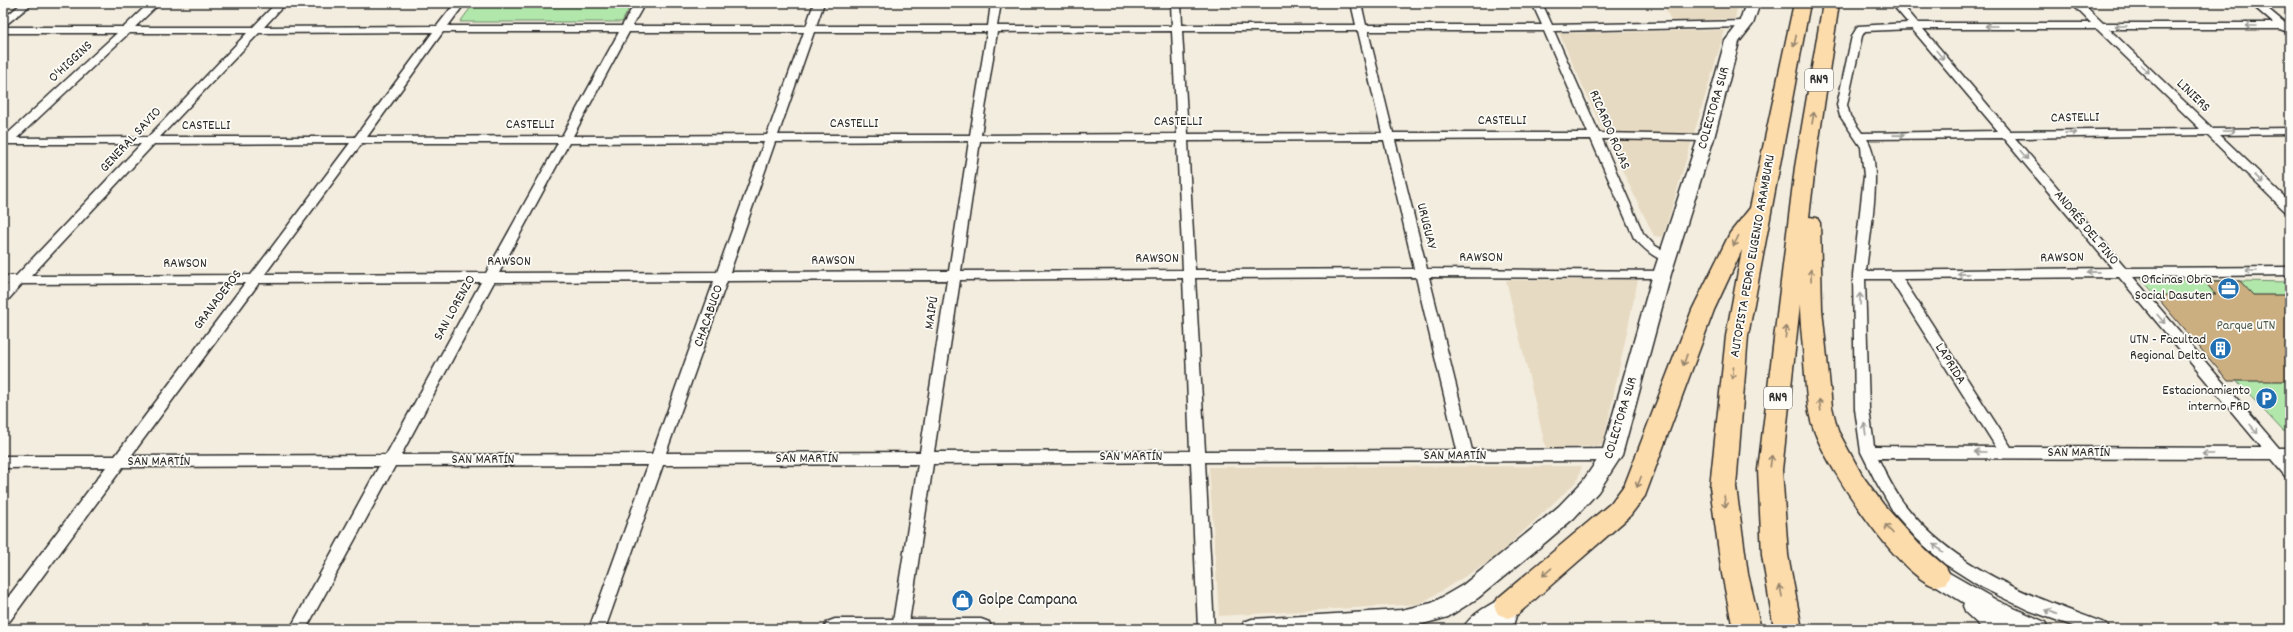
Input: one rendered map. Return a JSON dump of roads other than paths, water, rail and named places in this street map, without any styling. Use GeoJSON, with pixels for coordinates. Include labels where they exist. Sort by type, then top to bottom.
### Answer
{"type":"FeatureCollection","features":[{"type":"Feature","properties":{"kind":"highway","name":"AUTOPISTA PEDRO EUGENIO ARAMBURU"},"geometry":{"type":"LineString","coordinates":[[1746,629],[1735,574],[1723,487],[1736,336],[1802,3]]}},
{"type":"Feature","properties":{"kind":"highway","name":"RN9"},"geometry":{"type":"LineString","coordinates":[[1788,629],[1775,555],[1770,470],[1805,167],[1831,3]]}},
{"type":"Feature","properties":{"kind":"highway"},"geometry":{"type":"LineString","coordinates":[[1805,167],[1810,220],[1812,316],[1820,407],[1826,431],[1853,482],[1874,511],[1910,552],[1937,575]]}},
{"type":"Feature","properties":{"kind":"highway"},"geometry":{"type":"LineString","coordinates":[[1508,606],[1620,510],[1636,489],[1703,310],[1740,233],[1760,210]]}},
{"type":"Feature","properties":{"kind":"street"},"geometry":{"type":"LineString","coordinates":[[3,24],[28,3]]}},
{"type":"Feature","properties":{"kind":"street","name":"O'HIGGINS"},"geometry":{"type":"LineString","coordinates":[[5,141],[154,3]]}},
{"type":"Feature","properties":{"kind":"street","name":"GENERAL SAVIO"},"geometry":{"type":"LineString","coordinates":[[3,297],[281,3]]}},
{"type":"Feature","properties":{"kind":"street","name":"GRANADEROS"},"geometry":{"type":"LineString","coordinates":[[3,617],[460,3]]}},
{"type":"Feature","properties":{"kind":"street","name":"SAN LORENZO"},"geometry":{"type":"LineString","coordinates":[[298,629],[640,3]]}},
{"type":"Feature","properties":{"kind":"street","name":"CHACABUCO"},"geometry":{"type":"LineString","coordinates":[[597,629],[819,3]]}},
{"type":"Feature","properties":{"kind":"street","name":"MAIPÚ"},"geometry":{"type":"LineString","coordinates":[[900,628],[996,3]]}},
{"type":"Feature","properties":{"kind":"street"},"geometry":{"type":"LineString","coordinates":[[1176,3],[1206,629]]}},
{"type":"Feature","properties":{"kind":"street","name":"URUGUAY"},"geometry":{"type":"LineString","coordinates":[[1356,3],[1466,456]]}},
{"type":"Feature","properties":{"kind":"street","name":"RICARDO ROJAS"},"geometry":{"type":"LineString","coordinates":[[1537,3],[1638,235],[1665,266]]}},
{"type":"Feature","properties":{"kind":"street","name":"COLECTORA SUR"},"geometry":{"type":"LineString","coordinates":[[1252,629],[1401,620],[1425,616],[1444,609],[1466,595],[1574,507],[1598,480],[1612,455],[1665,266],[1706,138],[1732,41],[1746,24],[1753,3]]}},
{"type":"Feature","properties":{"kind":"street","name":"ANDRÉS DEL PINO"},"geometry":{"type":"LineString","coordinates":[[1896,3],[2122,272],[2283,454],[2290,472]]}},
{"type":"Feature","properties":{"kind":"street","name":"LINIERS"},"geometry":{"type":"LineString","coordinates":[[2076,3],[2290,209]]}},
{"type":"Feature","properties":{"kind":"street"},"geometry":{"type":"LineString","coordinates":[[2255,3],[2288,28]]}},
{"type":"Feature","properties":{"kind":"street"},"geometry":{"type":"LineString","coordinates":[[3,30],[1549,28],[1746,24]]}},
{"type":"Feature","properties":{"kind":"street"},"geometry":{"type":"LineString","coordinates":[[2101,629],[2034,605],[1987,582],[1951,558],[1922,535],[1899,509],[1868,452],[1862,409],[1859,275],[1870,176],[1867,147],[1845,116],[1842,105],[1857,36],[1862,28],[1915,26],[2288,28]]}},
{"type":"Feature","properties":{"kind":"street","name":"CASTELLI"},"geometry":{"type":"LineString","coordinates":[[1860,136],[2290,131]]}},
{"type":"Feature","properties":{"kind":"street","name":"CASTELLI"},"geometry":{"type":"LineString","coordinates":[[5,141],[150,142],[1388,136],[1595,136],[1706,138]]}},
{"type":"Feature","properties":{"kind":"street","name":"RAWSON"},"geometry":{"type":"LineString","coordinates":[[3,280],[1422,273],[1665,266]]}},
{"type":"Feature","properties":{"kind":"street","name":"RAWSON"},"geometry":{"type":"LineString","coordinates":[[1859,275],[2290,271]]}},
{"type":"Feature","properties":{"kind":"street","name":"LAPRIDA"},"geometry":{"type":"LineString","coordinates":[[1894,274],[2007,453]]}},
{"type":"Feature","properties":{"kind":"street","name":"SAN MARTÍN"},"geometry":{"type":"LineString","coordinates":[[1868,452],[2283,454]]}},
{"type":"Feature","properties":{"kind":"street","name":"SAN MARTÍN"},"geometry":{"type":"LineString","coordinates":[[3,462],[1612,455]]}},
{"type":"Feature","properties":{"kind":"street"},"geometry":{"type":"LineString","coordinates":[[1937,575],[1984,614],[1998,629]]}},
{"type":"Feature","properties":{"kind":"street"},"geometry":{"type":"LineString","coordinates":[[1937,575],[1990,608],[2036,629]]}},
{"type":"Feature","properties":{"kind":"street"},"geometry":{"type":"LineString","coordinates":[[1474,629],[1508,606]]}},
{"type":"Feature","properties":{"kind":"street"},"geometry":{"type":"LineString","coordinates":[[1501,629],[1508,606]]}},
{"type":"Feature","properties":{"kind":"street"},"geometry":{"type":"LineString","coordinates":[[835,629],[981,629]]}},
{"type":"Feature","properties":{"kind":"place","name":"Oficinas Obra Social Dasuten"},"geometry":{"type":"Point","coordinates":[2228,288]}},
{"type":"Feature","properties":{"kind":"place","name":"UTN - Facultad Regional Delta"},"geometry":{"type":"Point","coordinates":[2221,348]}},
{"type":"Feature","properties":{"kind":"place","name":"Estacionamiento interno FRD"},"geometry":{"type":"Point","coordinates":[2266,399]}},
{"type":"Feature","properties":{"kind":"place","name":"Golpe Campana"},"geometry":{"type":"Point","coordinates":[962,601]}},
{"type":"Feature","properties":{"kind":"park label","name":"Parque UTN"},"geometry":{"type":"Point","coordinates":[2246,326]}}]}
